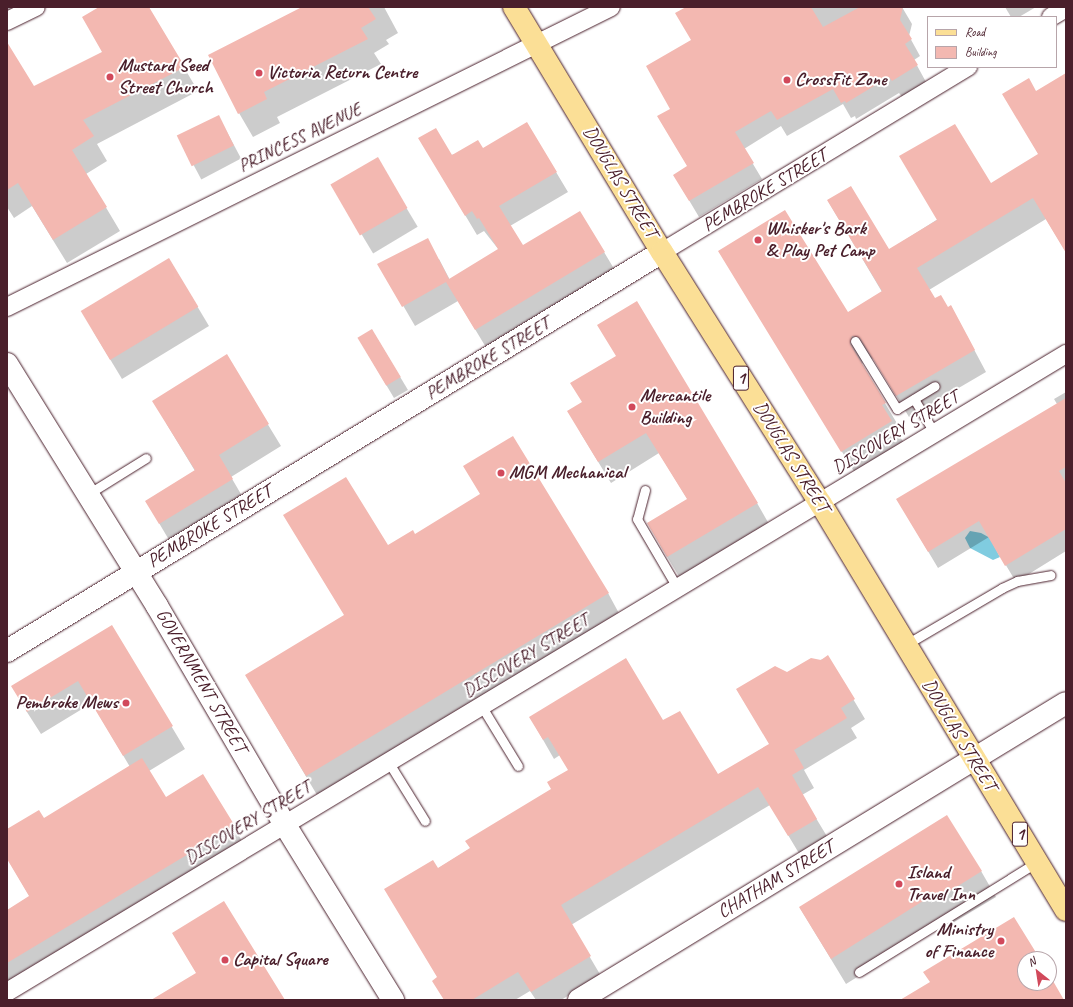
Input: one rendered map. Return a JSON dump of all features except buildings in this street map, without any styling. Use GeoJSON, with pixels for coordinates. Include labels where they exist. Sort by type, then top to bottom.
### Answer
{"type":"FeatureCollection","features":[{"type":"Feature","properties":{"kind":"main road","name":"DOUGLAS STREET"},"geometry":{"type":"LineString","coordinates":[[514,7],[662,252],[821,504],[1066,910]]}},
{"type":"Feature","properties":{"kind":"street"},"geometry":{"type":"LineString","coordinates":[[7,21],[36,7]]}},
{"type":"Feature","properties":{"kind":"street","name":"PRINCESS AVENUE"},"geometry":{"type":"LineString","coordinates":[[7,307],[612,7]]}},
{"type":"Feature","properties":{"kind":"street"},"geometry":{"type":"LineString","coordinates":[[1053,16],[1066,8]]}},
{"type":"Feature","properties":{"kind":"street","name":"PEMBROKE STREET"},"geometry":{"type":"LineString","coordinates":[[7,651],[966,68]]}},
{"type":"Feature","properties":{"kind":"street","name":"DISCOVERY STREET"},"geometry":{"type":"LineString","coordinates":[[7,992],[821,504],[1066,354]]}},
{"type":"Feature","properties":{"kind":"street","name":"GOVERNMENT STREET"},"geometry":{"type":"LineString","coordinates":[[7,364],[136,572],[286,825],[393,1000]]}},
{"type":"Feature","properties":{"kind":"street","name":"CHATHAM STREET"},"geometry":{"type":"LineString","coordinates":[[579,1000],[1066,703]]}},
{"type":"Feature","properties":{"kind":"lane"},"geometry":{"type":"LineString","coordinates":[[855,341],[897,409],[935,386]]}},
{"type":"Feature","properties":{"kind":"lane"},"geometry":{"type":"LineString","coordinates":[[914,399],[935,434]]}},
{"type":"Feature","properties":{"kind":"lane"},"geometry":{"type":"LineString","coordinates":[[88,494],[146,458]]}},
{"type":"Feature","properties":{"kind":"lane"},"geometry":{"type":"LineString","coordinates":[[645,490],[637,519],[678,589]]}},
{"type":"Feature","properties":{"kind":"lane"},"geometry":{"type":"LineString","coordinates":[[905,645],[1002,588],[1017,581],[1050,575]]}},
{"type":"Feature","properties":{"kind":"lane"},"geometry":{"type":"LineString","coordinates":[[482,707],[518,766]]}},
{"type":"Feature","properties":{"kind":"lane"},"geometry":{"type":"LineString","coordinates":[[389,763],[425,821]]}},
{"type":"Feature","properties":{"kind":"lane"},"geometry":{"type":"LineString","coordinates":[[859,972],[1036,862]]}},
{"type":"Feature","properties":{"kind":"water"},"geometry":{"type":"Polygon","coordinates":[[[970,531],[981,533],[990,538],[1000,557],[993,560],[970,548],[965,538],[970,531]]]}},
{"type":"Feature","properties":{"kind":"place","name":"Victoria Return Centre"},"geometry":{"type":"Point","coordinates":[259,73]}},
{"type":"Feature","properties":{"kind":"place","name":"Mustard Seed Street Church"},"geometry":{"type":"Point","coordinates":[110,77]}},
{"type":"Feature","properties":{"kind":"place","name":"CrossFit Zone"},"geometry":{"type":"Point","coordinates":[787,80]}},
{"type":"Feature","properties":{"kind":"place","name":"Whisker's Bark & Play Pet Camp"},"geometry":{"type":"Point","coordinates":[758,240]}},
{"type":"Feature","properties":{"kind":"place","name":"Mercantile Building"},"geometry":{"type":"Point","coordinates":[632,407]}},
{"type":"Feature","properties":{"kind":"place","name":"MGM Mechanical"},"geometry":{"type":"Point","coordinates":[501,473]}},
{"type":"Feature","properties":{"kind":"place","name":"Pembroke Mews"},"geometry":{"type":"Point","coordinates":[126,703]}},
{"type":"Feature","properties":{"kind":"place","name":"Island Travel Inn"},"geometry":{"type":"Point","coordinates":[899,884]}},
{"type":"Feature","properties":{"kind":"place","name":"Ministry of Finance"},"geometry":{"type":"Point","coordinates":[1001,941]}},
{"type":"Feature","properties":{"kind":"place","name":"Capital Square"},"geometry":{"type":"Point","coordinates":[225,960]}}]}
